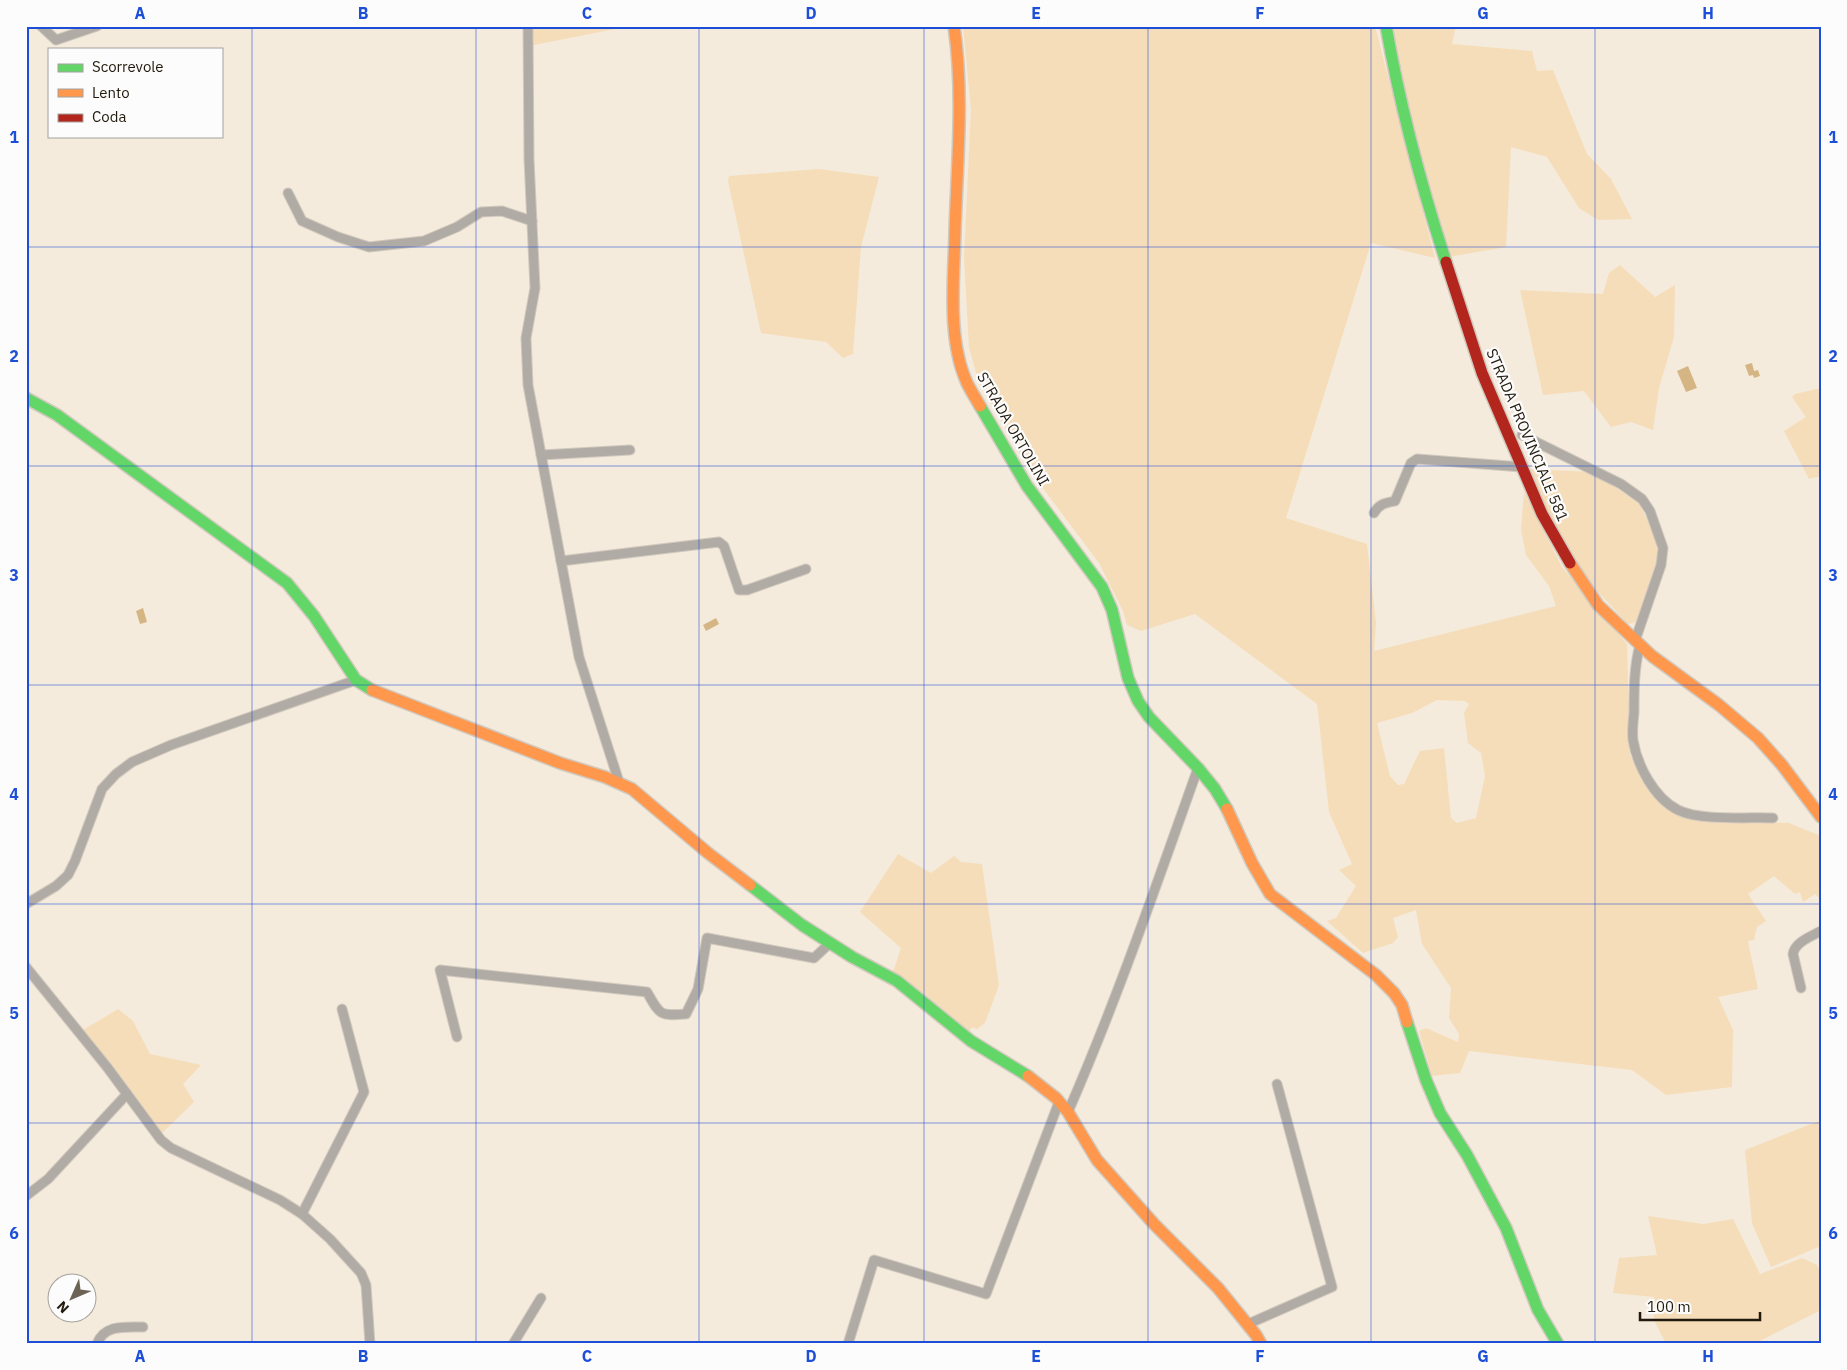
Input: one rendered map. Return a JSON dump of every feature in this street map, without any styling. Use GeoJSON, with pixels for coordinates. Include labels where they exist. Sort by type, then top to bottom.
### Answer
{"type":"FeatureCollection","features":[{"type":"Feature","properties":{"kind":"main road","name":"STRADA PROVINCIALE 581"},"geometry":{"type":"LineString","coordinates":[[1386,26],[1424,193],[1482,373],[1542,514],[1569,561],[1598,604],[1637,643],[1719,705],[1758,738],[1782,765],[1821,817]]}},
{"type":"Feature","properties":{"kind":"main road","name":"STRADA ORTOLINI"},"geometry":{"type":"LineString","coordinates":[[953,28],[957,47],[959,95],[955,333],[959,358],[967,383],[1027,486],[1102,587],[1112,610],[1128,678],[1138,701],[1156,725],[1198,768],[1227,808],[1252,863],[1270,894],[1376,975],[1394,993],[1402,1005],[1426,1080],[1440,1113],[1467,1155],[1506,1228],[1538,1310],[1558,1344]]}},
{"type":"Feature","properties":{"kind":"main road"},"geometry":{"type":"LineString","coordinates":[[26,398],[57,415],[287,584],[314,616],[356,680],[372,690],[560,763],[632,788],[708,853],[802,926],[829,944],[897,981],[971,1041],[1036,1081],[1068,1112],[1097,1160],[1154,1224],[1218,1288],[1248,1324],[1261,1344]]}},
{"type":"Feature","properties":{"kind":"street"},"geometry":{"type":"LineString","coordinates":[[41,26],[56,40],[97,26]]}},
{"type":"Feature","properties":{"kind":"street"},"geometry":{"type":"LineString","coordinates":[[528,26],[529,159],[535,288],[526,338],[528,385],[579,657],[619,782]]}},
{"type":"Feature","properties":{"kind":"street"},"geometry":{"type":"LineString","coordinates":[[288,193],[302,221],[338,238],[370,247],[424,241],[457,228],[481,212],[502,211],[532,221]]}},
{"type":"Feature","properties":{"kind":"street"},"geometry":{"type":"LineString","coordinates":[[1522,435],[1621,484],[1642,500],[1650,511],[1663,548],[1661,565],[1637,643],[1633,740],[1640,761],[1652,786],[1664,800],[1677,810],[1696,816],[1773,818]]}},
{"type":"Feature","properties":{"kind":"street"},"geometry":{"type":"LineString","coordinates":[[541,455],[630,450]]}},
{"type":"Feature","properties":{"kind":"street"},"geometry":{"type":"LineString","coordinates":[[1374,513],[1382,504],[1395,501],[1411,463],[1417,459],[1522,467]]}},
{"type":"Feature","properties":{"kind":"street"},"geometry":{"type":"LineString","coordinates":[[561,561],[719,542],[724,546],[739,590],[746,590],[806,569]]}},
{"type":"Feature","properties":{"kind":"street"},"geometry":{"type":"LineString","coordinates":[[26,904],[56,886],[68,875],[75,862],[102,789],[116,774],[132,762],[171,745],[356,680]]}},
{"type":"Feature","properties":{"kind":"street"},"geometry":{"type":"LineString","coordinates":[[1068,1112],[1125,972],[1198,768]]}},
{"type":"Feature","properties":{"kind":"street"},"geometry":{"type":"LineString","coordinates":[[1801,988],[1793,954],[1794,950],[1797,945],[1821,930]]}},
{"type":"Feature","properties":{"kind":"street"},"geometry":{"type":"LineString","coordinates":[[456,1037],[440,970],[647,992],[657,1011],[667,1015],[686,1014],[698,989],[707,938],[814,958],[829,944]]}},
{"type":"Feature","properties":{"kind":"street"},"geometry":{"type":"LineString","coordinates":[[26,966],[161,1140],[171,1148],[280,1200],[302,1214],[330,1239],[360,1273],[366,1285],[370,1344]]}},
{"type":"Feature","properties":{"kind":"street"},"geometry":{"type":"LineString","coordinates":[[302,1214],[364,1092],[342,1010]]}},
{"type":"Feature","properties":{"kind":"street"},"geometry":{"type":"LineString","coordinates":[[1248,1324],[1332,1287],[1277,1084]]}},
{"type":"Feature","properties":{"kind":"street"},"geometry":{"type":"LineString","coordinates":[[26,1196],[48,1179],[127,1094]]}},
{"type":"Feature","properties":{"kind":"street"},"geometry":{"type":"LineString","coordinates":[[848,1344],[874,1260],[986,1294],[1059,1102]]}},
{"type":"Feature","properties":{"kind":"street"},"geometry":{"type":"LineString","coordinates":[[513,1344],[541,1298]]}},
{"type":"Feature","properties":{"kind":"street"},"geometry":{"type":"LineString","coordinates":[[97,1344],[101,1336],[112,1329],[143,1327]]}},
{"type":"Feature","properties":{"kind":"shaded area"},"geometry":{"type":"Polygon","coordinates":[[[530,26],[630,26],[529,46],[530,26]]]}},
{"type":"Feature","properties":{"kind":"shaded area"},"geometry":{"type":"Polygon","coordinates":[[[963,26],[1375,26],[1435,258],[1371,243],[1286,518],[1367,544],[1376,623],[1374,651],[1556,606],[1549,586],[1526,555],[1521,530],[1524,492],[1562,567],[1627,644],[1630,755],[1642,780],[1663,806],[1691,819],[1789,823],[1821,836],[1821,899],[1815,894],[1803,902],[1800,892],[1795,894],[1774,876],[1748,894],[1766,921],[1757,927],[1754,940],[1748,941],[1758,989],[1718,997],[1733,1030],[1732,1087],[1666,1095],[1632,1070],[1469,1051],[1460,1073],[1432,1076],[1419,1031],[1426,1028],[1458,1042],[1459,1034],[1449,1018],[1451,988],[1422,944],[1416,910],[1393,918],[1398,937],[1393,943],[1363,953],[1327,921],[1336,918],[1356,886],[1339,870],[1352,864],[1329,812],[1317,704],[1195,614],[1141,631],[1127,625],[1123,611],[1099,563],[1030,471],[978,380],[969,347],[964,257],[971,110],[963,26]],[[1437,700],[1412,713],[1377,723],[1390,776],[1398,785],[1404,784],[1420,751],[1444,748],[1451,818],[1457,823],[1476,818],[1485,776],[1481,753],[1468,743],[1464,713],[1469,704],[1465,701],[1437,700]]]}},
{"type":"Feature","properties":{"kind":"shaded area"},"geometry":{"type":"Polygon","coordinates":[[[1388,26],[1456,26],[1452,44],[1532,51],[1537,71],[1553,70],[1587,154],[1611,179],[1632,219],[1598,220],[1579,208],[1547,157],[1511,147],[1506,247],[1448,257],[1411,123],[1388,26]]]}},
{"type":"Feature","properties":{"kind":"shaded area"},"geometry":{"type":"Polygon","coordinates":[[[819,169],[879,177],[861,247],[853,354],[843,358],[826,342],[761,333],[728,181],[729,176],[819,169]]]}},
{"type":"Feature","properties":{"kind":"shaded area"},"geometry":{"type":"Polygon","coordinates":[[[1620,265],[1655,297],[1675,285],[1674,337],[1659,388],[1653,430],[1631,422],[1611,427],[1584,391],[1543,395],[1520,290],[1603,294],[1609,273],[1620,265]]]}},
{"type":"Feature","properties":{"kind":"shaded area"},"geometry":{"type":"Polygon","coordinates":[[[1752,363],[1754,371],[1758,370],[1760,376],[1754,378],[1753,375],[1749,376],[1745,365],[1752,363]]]}},
{"type":"Feature","properties":{"kind":"shaded area"},"geometry":{"type":"Polygon","coordinates":[[[1688,366],[1697,388],[1686,392],[1677,371],[1688,366]]]}},
{"type":"Feature","properties":{"kind":"shaded area"},"geometry":{"type":"Polygon","coordinates":[[[1821,388],[1821,476],[1809,479],[1784,431],[1806,417],[1792,397],[1795,394],[1821,388]]]}},
{"type":"Feature","properties":{"kind":"shaded area"},"geometry":{"type":"Polygon","coordinates":[[[1530,469],[1592,472],[1639,503],[1657,540],[1657,562],[1636,622],[1628,624],[1586,579],[1553,527],[1530,469]]]}},
{"type":"Feature","properties":{"kind":"shaded area"},"geometry":{"type":"Polygon","coordinates":[[[143,608],[147,622],[140,624],[136,611],[143,608]]]}},
{"type":"Feature","properties":{"kind":"shaded area"},"geometry":{"type":"Polygon","coordinates":[[[716,618],[719,624],[706,631],[703,625],[716,618]]]}},
{"type":"Feature","properties":{"kind":"shaded area"},"geometry":{"type":"Polygon","coordinates":[[[898,854],[931,873],[954,856],[961,862],[982,864],[999,985],[985,1023],[977,1029],[972,1027],[968,1033],[893,972],[901,948],[860,912],[898,854]]]}},
{"type":"Feature","properties":{"kind":"shaded area"},"geometry":{"type":"Polygon","coordinates":[[[118,1009],[133,1021],[150,1054],[201,1065],[183,1084],[194,1102],[161,1134],[83,1030],[118,1009]]]}},
{"type":"Feature","properties":{"kind":"shaded area"},"geometry":{"type":"Polygon","coordinates":[[[1821,1120],[1821,1246],[1771,1267],[1752,1223],[1745,1150],[1821,1120]]]}},
{"type":"Feature","properties":{"kind":"shaded area"},"geometry":{"type":"Polygon","coordinates":[[[1648,1216],[1703,1224],[1733,1219],[1760,1274],[1802,1258],[1817,1265],[1821,1273],[1821,1310],[1754,1344],[1666,1344],[1654,1320],[1654,1297],[1613,1293],[1619,1258],[1657,1255],[1648,1216]]]}},
{"type":"Feature","properties":{"kind":"traffic: fast"},"geometry":{"type":"LineString","coordinates":[[1386,26],[1412,145],[1446,262]]}},
{"type":"Feature","properties":{"kind":"traffic: fast"},"geometry":{"type":"LineString","coordinates":[[26,398],[57,415],[287,583],[314,616],[356,680],[372,690]]}},
{"type":"Feature","properties":{"kind":"traffic: fast"},"geometry":{"type":"LineString","coordinates":[[980,406],[1027,486],[1102,587],[1112,610],[1128,678],[1138,701],[1149,717],[1198,768],[1215,789],[1227,809]]}},
{"type":"Feature","properties":{"kind":"traffic: fast"},"geometry":{"type":"LineString","coordinates":[[750,885],[802,925],[852,957],[897,981],[971,1041],[1028,1076]]}},
{"type":"Feature","properties":{"kind":"traffic: fast"},"geometry":{"type":"LineString","coordinates":[[1407,1022],[1426,1080],[1440,1113],[1467,1155],[1506,1228],[1538,1310],[1558,1344]]}},
{"type":"Feature","properties":{"kind":"traffic: slow"},"geometry":{"type":"LineString","coordinates":[[954,26],[959,77],[953,289],[954,328],[961,366],[967,383],[980,406]]}},
{"type":"Feature","properties":{"kind":"traffic: slow"},"geometry":{"type":"LineString","coordinates":[[1570,563],[1598,605],[1652,656],[1719,705],[1758,738],[1782,765],[1821,817]]}},
{"type":"Feature","properties":{"kind":"traffic: slow"},"geometry":{"type":"LineString","coordinates":[[372,690],[560,763],[605,777],[632,789],[708,853],[750,885]]}},
{"type":"Feature","properties":{"kind":"traffic: slow"},"geometry":{"type":"LineString","coordinates":[[1227,809],[1252,863],[1270,894],[1376,975],[1394,993],[1402,1005],[1407,1022]]}},
{"type":"Feature","properties":{"kind":"traffic: slow"},"geometry":{"type":"LineString","coordinates":[[1028,1076],[1056,1098],[1068,1112],[1097,1160],[1154,1224],[1218,1288],[1256,1335],[1261,1344]]}},
{"type":"Feature","properties":{"kind":"traffic: jam"},"geometry":{"type":"LineString","coordinates":[[1446,262],[1482,373],[1542,514],[1570,563]]}}]}
